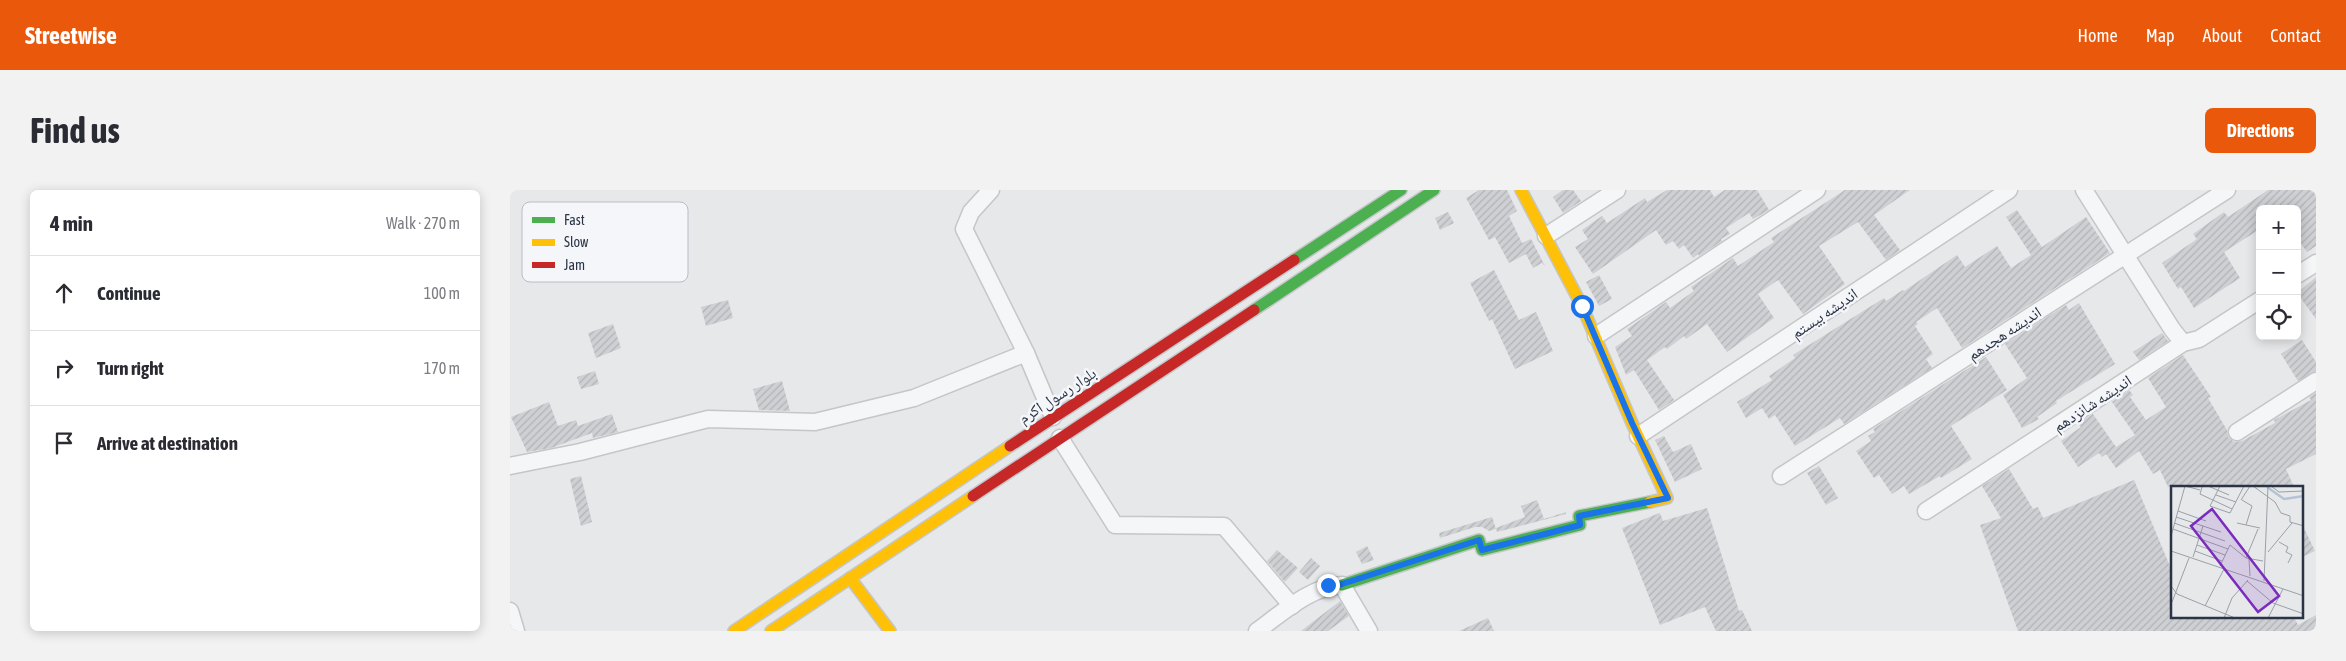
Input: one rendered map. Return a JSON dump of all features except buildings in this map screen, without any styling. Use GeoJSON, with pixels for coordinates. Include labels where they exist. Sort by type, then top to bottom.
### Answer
{"type":"FeatureCollection","features":[{"type":"Feature","properties":{"kind":"main road","name":"بلوار رسول اکرم"},"geometry":{"type":"LineString","coordinates":[[734,631],[1053,416],[1401,190]]}},
{"type":"Feature","properties":{"kind":"main road"},"geometry":{"type":"LineString","coordinates":[[771,631],[1434,190]]}},
{"type":"Feature","properties":{"kind":"main road"},"geometry":{"type":"LineString","coordinates":[[1342,584],[1479,540],[1482,550],[1580,525],[1579,516],[1668,498],[1638,436],[1596,336],[1522,190]]}},
{"type":"Feature","properties":{"kind":"main road"},"geometry":{"type":"LineString","coordinates":[[850,578],[890,631]]}},
{"type":"Feature","properties":{"kind":"street"},"geometry":{"type":"LineString","coordinates":[[991,190],[971,212],[964,229],[1026,353],[1053,416]]}},
{"type":"Feature","properties":{"kind":"street"},"geometry":{"type":"LineString","coordinates":[[1546,236],[1617,190]]}},
{"type":"Feature","properties":{"kind":"street"},"geometry":{"type":"LineString","coordinates":[[1596,336],[1817,190]]}},
{"type":"Feature","properties":{"kind":"street","name":"اندیشه بیستم"},"geometry":{"type":"LineString","coordinates":[[1638,436],[2009,190]]}},
{"type":"Feature","properties":{"kind":"street"},"geometry":{"type":"LineString","coordinates":[[2084,190],[2183,344]]}},
{"type":"Feature","properties":{"kind":"street","name":"اندیشه هجدهم"},"geometry":{"type":"LineString","coordinates":[[1781,476],[2227,190]]}},
{"type":"Feature","properties":{"kind":"street"},"geometry":{"type":"LineString","coordinates":[[2301,272],[2316,263]]}},
{"type":"Feature","properties":{"kind":"street","name":"اندیشه شانزدهم"},"geometry":{"type":"LineString","coordinates":[[1926,511],[2183,344],[2200,339],[2256,303]]}},
{"type":"Feature","properties":{"kind":"street"},"geometry":{"type":"LineString","coordinates":[[510,466],[580,452],[708,419],[815,422],[914,398],[1026,353]]}},
{"type":"Feature","properties":{"kind":"street"},"geometry":{"type":"LineString","coordinates":[[2237,432],[2316,381]]}},
{"type":"Feature","properties":{"kind":"street"},"geometry":{"type":"LineString","coordinates":[[1060,438],[1114,525],[1224,526],[1292,606]]}},
{"type":"Feature","properties":{"kind":"street"},"geometry":{"type":"LineString","coordinates":[[1257,631],[1292,606],[1328,585],[1342,584],[1369,631]]}},
{"type":"Feature","properties":{"kind":"street"},"geometry":{"type":"LineString","coordinates":[[510,611],[516,631]]}},
{"type":"Feature","properties":{"kind":"traffic: fast"},"geometry":{"type":"LineString","coordinates":[[1294,260],[1401,190]]}},
{"type":"Feature","properties":{"kind":"traffic: fast"},"geometry":{"type":"LineString","coordinates":[[1254,310],[1434,190]]}},
{"type":"Feature","properties":{"kind":"traffic: fast"},"geometry":{"type":"LineString","coordinates":[[1342,585],[1479,540],[1482,550],[1580,525],[1579,516],[1650,502]]}},
{"type":"Feature","properties":{"kind":"traffic: slow"},"geometry":{"type":"LineString","coordinates":[[1521,190],[1582,306],[1632,423],[1667,498],[1650,502]]}},
{"type":"Feature","properties":{"kind":"traffic: slow"},"geometry":{"type":"LineString","coordinates":[[734,631],[1010,446]]}},
{"type":"Feature","properties":{"kind":"traffic: slow"},"geometry":{"type":"LineString","coordinates":[[771,631],[973,496]]}},
{"type":"Feature","properties":{"kind":"traffic: slow"},"geometry":{"type":"LineString","coordinates":[[850,578],[890,631]]}},
{"type":"Feature","properties":{"kind":"traffic: jam"},"geometry":{"type":"LineString","coordinates":[[1010,446],[1294,260]]}},
{"type":"Feature","properties":{"kind":"traffic: jam"},"geometry":{"type":"LineString","coordinates":[[973,496],[1254,310]]}},
{"type":"Feature","properties":{"kind":"route"},"geometry":{"type":"LineString","coordinates":[[1328,585],[1342,584],[1479,540],[1482,550],[1580,525],[1579,516],[1668,498],[1632,423],[1582,306]]}}]}
